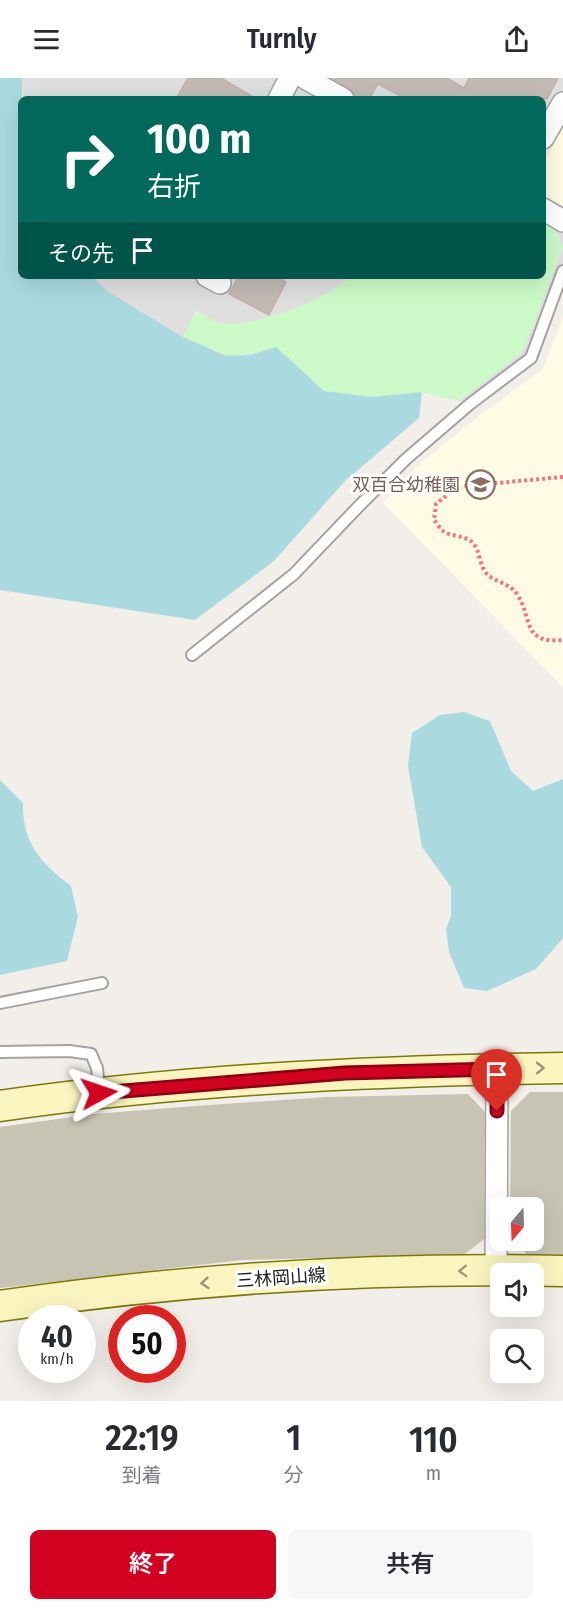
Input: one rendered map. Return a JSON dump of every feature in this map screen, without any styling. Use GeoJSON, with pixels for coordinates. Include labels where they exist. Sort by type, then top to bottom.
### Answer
{"type":"FeatureCollection","features":[{"type":"Feature","properties":{"kind":"main road"},"geometry":{"type":"LineString","coordinates":[[0,1106],[99,1093],[345,1073],[563,1068]]}},
{"type":"Feature","properties":{"kind":"main road","name":"三林岡山線"},"geometry":{"type":"LineString","coordinates":[[0,1306],[50,1298],[281,1276],[490,1270]]}},
{"type":"Feature","properties":{"kind":"main road","name":"三林岡山線"},"geometry":{"type":"LineString","coordinates":[[544,1271],[563,1271]]}},
{"type":"Feature","properties":{"kind":"street"},"geometry":{"type":"LineString","coordinates":[[281,96],[290,78]]}},
{"type":"Feature","properties":{"kind":"street"},"geometry":{"type":"LineString","coordinates":[[305,78],[338,96]]}},
{"type":"Feature","properties":{"kind":"street"},"geometry":{"type":"LineString","coordinates":[[546,133],[563,102]]}},
{"type":"Feature","properties":{"kind":"street"},"geometry":{"type":"LineString","coordinates":[[546,211],[563,221]]}},
{"type":"Feature","properties":{"kind":"street"},"geometry":{"type":"LineString","coordinates":[[496,1263],[497,1069]]}},
{"type":"Feature","properties":{"kind":"lane"},"geometry":{"type":"LineString","coordinates":[[192,655],[294,574],[406,459],[470,404],[531,358],[563,271]]}},
{"type":"Feature","properties":{"kind":"lane"},"geometry":{"type":"LineString","coordinates":[[0,1003],[102,983]]}},
{"type":"Feature","properties":{"kind":"lane"},"geometry":{"type":"LineString","coordinates":[[0,1052],[69,1051],[91,1054],[97,1068],[99,1093]]}},
{"type":"Feature","properties":{"kind":"path"},"geometry":{"type":"LineString","coordinates":[[563,477],[464,486],[452,491],[436,504],[434,520],[444,532],[471,541],[487,574],[517,593],[531,632],[541,639],[563,640]]}},
{"type":"Feature","properties":{"kind":"shaded area"},"geometry":{"type":"Polygon","coordinates":[[[22,78],[563,78],[563,102],[546,133],[546,96],[23,96],[22,78]]]}},
{"type":"Feature","properties":{"kind":"shaded area"},"geometry":{"type":"Polygon","coordinates":[[[563,128],[563,205],[546,196],[546,159],[563,128]]]}},
{"type":"Feature","properties":{"kind":"shaded area"},"geometry":{"type":"Polygon","coordinates":[[[546,211],[563,221],[563,271],[531,358],[470,404],[422,392],[372,397],[252,355],[226,356],[183,337],[107,291],[95,279],[546,279],[546,211]]]}},
{"type":"Feature","properties":{"kind":"shaded area","name":"双百合幼稚園"},"geometry":{"type":"Polygon","coordinates":[[[563,316],[563,687],[383,503],[416,467],[544,368],[563,316]]]}},
{"type":"Feature","properties":{"kind":"shaded area"},"geometry":{"type":"Polygon","coordinates":[[[530,1092],[563,1092],[563,1255],[527,1254],[524,1251],[544,1251],[544,1197],[510,1197],[511,1111],[530,1092]]]}},
{"type":"Feature","properties":{"kind":"shaded area"},"geometry":{"type":"Polygon","coordinates":[[[468,1094],[485,1112],[484,1239],[465,1254],[242,1260],[0,1288],[0,1127],[94,1114],[195,1106],[327,1097],[468,1094]]]}},
{"type":"Feature","properties":{"kind":"green space"},"geometry":{"type":"Polygon","coordinates":[[[546,223],[555,228],[563,247],[521,353],[459,401],[422,392],[372,397],[324,391],[276,347],[248,354],[228,354],[183,337],[196,310],[211,320],[221,323],[253,321],[308,303],[347,279],[546,279],[546,223]]]}},
{"type":"Feature","properties":{"kind":"water"},"geometry":{"type":"Polygon","coordinates":[[[0,78],[22,78],[22,96],[18,96],[18,279],[95,279],[107,291],[183,337],[226,356],[252,355],[276,347],[324,391],[372,397],[422,392],[419,418],[345,481],[274,561],[195,620],[0,590],[0,78]]]}},
{"type":"Feature","properties":{"kind":"water"},"geometry":{"type":"Polygon","coordinates":[[[464,712],[490,721],[511,771],[533,791],[563,779],[563,938],[536,969],[487,991],[464,988],[449,952],[446,929],[451,916],[451,887],[422,847],[408,766],[412,733],[440,715],[464,712]]]}},
{"type":"Feature","properties":{"kind":"water"},"geometry":{"type":"Polygon","coordinates":[[[0,780],[23,803],[26,830],[35,851],[71,886],[78,917],[67,961],[0,975],[0,780]]]}},
{"type":"Feature","properties":{"kind":"building"},"geometry":{"type":"Polygon","coordinates":[[[188,78],[221,78],[252,96],[178,96],[188,78]]]}},
{"type":"Feature","properties":{"kind":"building"},"geometry":{"type":"Polygon","coordinates":[[[331,78],[447,78],[464,88],[469,78],[558,78],[547,99],[546,96],[400,96],[378,84],[371,96],[355,96],[350,88],[331,78]]]}},
{"type":"Feature","properties":{"kind":"building"},"geometry":{"type":"Polygon","coordinates":[[[237,279],[280,279],[286,282],[269,315],[229,294],[237,279]]]}},
{"type":"Feature","properties":{"kind":"place","name":"双百合幼稚園"},"geometry":{"type":"Point","coordinates":[481,485]}},
{"type":"Feature","properties":{"kind":"route"},"geometry":{"type":"LineString","coordinates":[[99,1093],[345,1073],[497,1069],[497,1111]]}}]}
